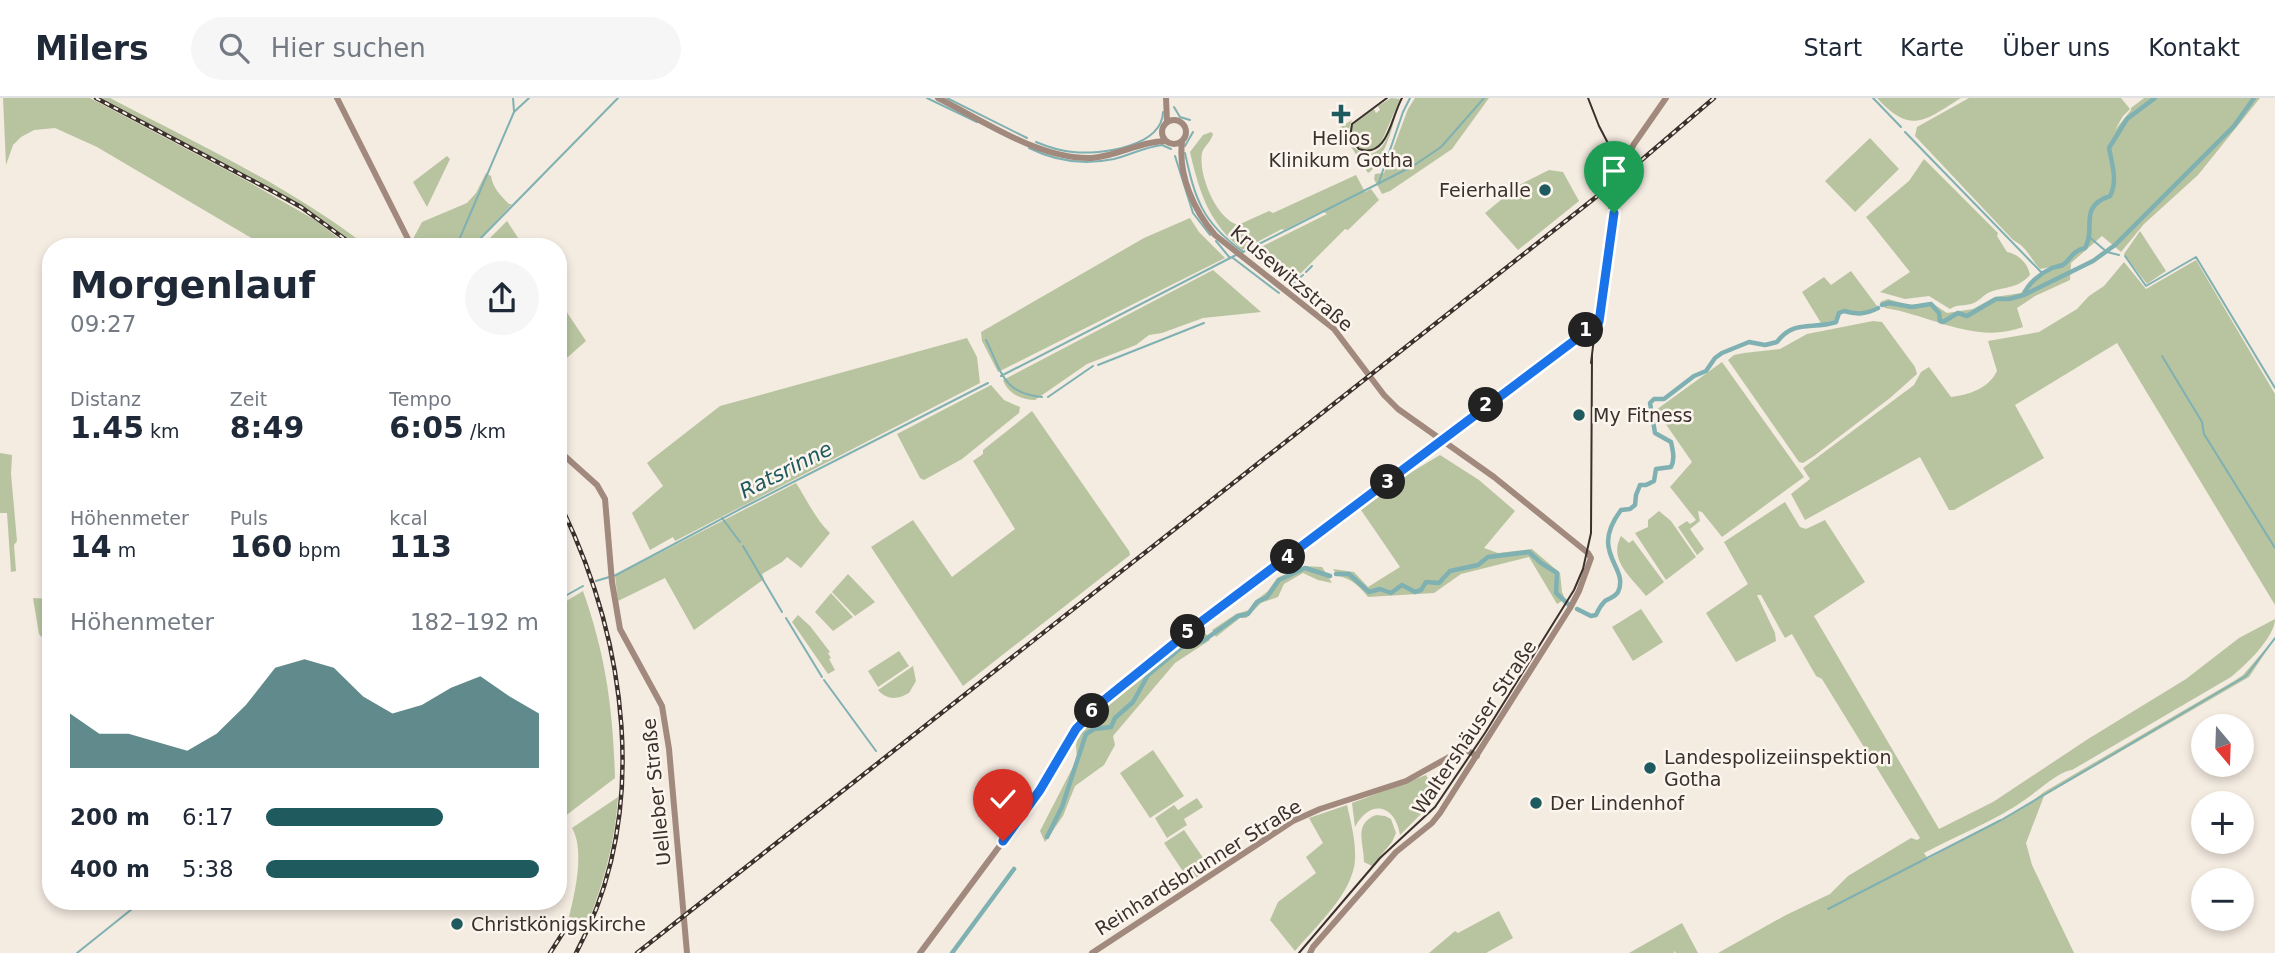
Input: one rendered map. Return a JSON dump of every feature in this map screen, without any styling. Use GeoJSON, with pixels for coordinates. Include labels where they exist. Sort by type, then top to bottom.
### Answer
{"type":"FeatureCollection","features":[{"type":"Feature","properties":{"kind":"street"},"geometry":{"type":"LineString","coordinates":[[337,98],[407,238]]}},
{"type":"Feature","properties":{"kind":"street"},"geometry":{"type":"LineString","coordinates":[[938,98],[1035,147],[1057,154],[1082,158],[1102,157],[1143,145],[1182,142]]}},
{"type":"Feature","properties":{"kind":"street"},"geometry":{"type":"LineString","coordinates":[[920,953],[1045,783],[1076,729],[1103,701],[1202,621],[1599,322],[1618,173],[1634,144],[1666,98]]}},
{"type":"Feature","properties":{"kind":"street"},"geometry":{"type":"LineString","coordinates":[[1143,145],[1162,132],[1167,122],[1166,100]]}},
{"type":"Feature","properties":{"kind":"street"},"geometry":{"type":"LineString","coordinates":[[1166,100],[1175,120]]}},
{"type":"Feature","properties":{"kind":"street"},"geometry":{"type":"LineString","coordinates":[[1167,122],[1181,122],[1186,130],[1182,142],[1182,162]]}},
{"type":"Feature","properties":{"kind":"street"},"geometry":{"type":"LineString","coordinates":[[1162,132],[1182,162]]}},
{"type":"Feature","properties":{"kind":"street","name":"Krusewitzstraße"},"geometry":{"type":"LineString","coordinates":[[1182,162],[1191,197],[1214,235],[1334,329],[1391,403],[1494,477],[1588,553],[1591,558],[1589,566]]}},
{"type":"Feature","properties":{"kind":"street","name":"Uelleber Straße"},"geometry":{"type":"LineString","coordinates":[[567,458],[597,485],[603,494],[607,510],[612,577],[622,634],[657,694],[663,712],[669,749],[687,953]]}},
{"type":"Feature","properties":{"kind":"street","name":"Waltershäuser Straße"},"geometry":{"type":"LineString","coordinates":[[1310,953],[1387,862],[1437,817],[1570,608],[1589,566]]}},
{"type":"Feature","properties":{"kind":"street","name":"Reinhardsbrunner Straße"},"geometry":{"type":"LineString","coordinates":[[1092,953],[1293,821],[1406,781],[1458,752],[1468,751],[1477,756]]}},
{"type":"Feature","properties":{"kind":"green space"},"geometry":{"type":"Polygon","coordinates":[[[3,98],[90,98],[247,181],[315,220],[338,238],[251,238],[97,147],[55,128],[34,130],[21,137],[13,145],[6,165],[3,98]]]}},
{"type":"Feature","properties":{"kind":"green space"},"geometry":{"type":"Polygon","coordinates":[[[101,98],[110,98],[275,185],[356,238],[348,238],[283,195],[101,98]]]}},
{"type":"Feature","properties":{"kind":"green space"},"geometry":{"type":"Polygon","coordinates":[[[1391,98],[1400,99],[1381,143],[1368,150],[1360,148],[1350,136],[1352,125],[1374,109],[1376,113],[1380,110],[1378,106],[1391,98]]]}},
{"type":"Feature","properties":{"kind":"green space"},"geometry":{"type":"Polygon","coordinates":[[[1415,98],[1489,98],[1452,149],[1382,194],[1374,179],[1375,174],[1384,173],[1408,109],[1415,98]]]}},
{"type":"Feature","properties":{"kind":"green space"},"geometry":{"type":"Polygon","coordinates":[[[1877,98],[1961,98],[1927,118],[1909,120],[1899,117],[1877,98]]]}},
{"type":"Feature","properties":{"kind":"green space"},"geometry":{"type":"Polygon","coordinates":[[[1969,98],[2121,98],[2130,109],[2115,130],[2131,108],[2144,98],[2260,98],[2198,175],[2144,224],[2121,252],[2102,236],[2071,263],[2070,280],[2035,296],[2017,308],[2023,327],[1988,333],[1953,327],[1885,308],[1880,302],[1888,299],[1909,305],[1932,303],[1947,313],[1973,309],[1995,297],[2021,293],[2051,267],[2040,269],[2025,249],[2013,240],[1915,136],[1917,127],[1969,98]]]}},
{"type":"Feature","properties":{"kind":"green space"},"geometry":{"type":"Polygon","coordinates":[[[1395,113],[1386,145],[1377,163],[1368,173],[1339,128],[1352,120],[1349,129],[1352,144],[1357,150],[1370,154],[1385,142],[1395,113]]]}},
{"type":"Feature","properties":{"kind":"green space"},"geometry":{"type":"Polygon","coordinates":[[[1211,132],[1212,137],[1204,148],[1201,162],[1206,183],[1216,205],[1230,221],[1238,225],[1269,211],[1273,213],[1356,175],[1365,192],[1371,189],[1379,200],[1348,230],[1345,229],[1295,279],[1259,248],[1327,214],[1322,211],[1242,250],[1221,229],[1207,207],[1190,152],[1203,135],[1211,132]]]}},
{"type":"Feature","properties":{"kind":"green space"},"geometry":{"type":"Polygon","coordinates":[[[1870,138],[1899,169],[1855,212],[1825,181],[1870,138]]]}},
{"type":"Feature","properties":{"kind":"green space"},"geometry":{"type":"Polygon","coordinates":[[[447,156],[450,159],[427,207],[413,182],[447,156]]]}},
{"type":"Feature","properties":{"kind":"green space"},"geometry":{"type":"Polygon","coordinates":[[[1924,159],[1998,233],[1997,236],[2007,252],[2025,263],[2030,275],[2025,280],[1990,292],[1974,303],[1950,309],[1929,296],[1905,299],[1880,292],[1910,272],[1866,217],[1909,181],[1924,159]]]}},
{"type":"Feature","properties":{"kind":"green space"},"geometry":{"type":"Polygon","coordinates":[[[1549,170],[1563,172],[1579,201],[1518,250],[1485,213],[1519,185],[1549,170]]]}},
{"type":"Feature","properties":{"kind":"green space"},"geometry":{"type":"Polygon","coordinates":[[[486,173],[491,176],[500,194],[512,204],[480,238],[414,238],[422,222],[467,203],[476,193],[486,173]]]}},
{"type":"Feature","properties":{"kind":"green space"},"geometry":{"type":"Polygon","coordinates":[[[1190,218],[1199,232],[1225,258],[998,372],[982,341],[981,332],[1144,238],[1190,218]]]}},
{"type":"Feature","properties":{"kind":"green space"},"geometry":{"type":"Polygon","coordinates":[[[507,221],[518,238],[490,238],[507,221]]]}},
{"type":"Feature","properties":{"kind":"green space"},"geometry":{"type":"Polygon","coordinates":[[[2140,231],[2166,271],[2147,284],[2124,254],[2140,231]]]}},
{"type":"Feature","properties":{"kind":"green space"},"geometry":{"type":"Polygon","coordinates":[[[2196,260],[2275,394],[2275,605],[2117,343],[2015,405],[2044,458],[1954,510],[1949,510],[1920,457],[1805,520],[1791,494],[1810,479],[1803,468],[1914,385],[1921,372],[1929,367],[1951,397],[1971,392],[1989,382],[1997,371],[1988,341],[2039,332],[2077,309],[2089,296],[2104,286],[2124,262],[2146,289],[2196,260]]]}},
{"type":"Feature","properties":{"kind":"green space"},"geometry":{"type":"Polygon","coordinates":[[[1213,270],[1261,312],[1203,318],[1149,335],[1136,345],[1087,364],[1035,400],[1016,395],[1005,385],[1003,380],[1213,270]]]}},
{"type":"Feature","properties":{"kind":"green space"},"geometry":{"type":"Polygon","coordinates":[[[1851,271],[1877,306],[1861,312],[1842,311],[1835,320],[1821,323],[1802,292],[1824,277],[1831,285],[1851,271]]]}},
{"type":"Feature","properties":{"kind":"green space"},"geometry":{"type":"Polygon","coordinates":[[[567,312],[586,341],[567,358],[567,312]]]}},
{"type":"Feature","properties":{"kind":"green space"},"geometry":{"type":"Polygon","coordinates":[[[1873,321],[1882,322],[1915,367],[1917,374],[1814,456],[1803,463],[1799,462],[1728,360],[1734,355],[1780,349],[1807,334],[1873,321]]]}},
{"type":"Feature","properties":{"kind":"green space"},"geometry":{"type":"Polygon","coordinates":[[[967,338],[977,357],[980,383],[675,541],[673,537],[650,550],[632,513],[663,486],[647,463],[720,406],[967,338]]]}},
{"type":"Feature","properties":{"kind":"green space"},"geometry":{"type":"Polygon","coordinates":[[[1722,362],[1804,477],[1722,537],[1702,512],[1698,511],[1700,521],[1690,529],[1704,549],[1697,555],[1678,527],[1687,521],[1690,524],[1696,520],[1670,487],[1692,462],[1656,410],[1722,362]]]}},
{"type":"Feature","properties":{"kind":"green space"},"geometry":{"type":"Polygon","coordinates":[[[991,385],[1004,400],[1020,407],[1019,413],[962,459],[924,480],[920,478],[897,434],[991,385]]]}},
{"type":"Feature","properties":{"kind":"green space"},"geometry":{"type":"Polygon","coordinates":[[[1032,411],[1130,555],[963,686],[871,547],[913,520],[952,577],[1015,529],[973,461],[1032,411]]]}},
{"type":"Feature","properties":{"kind":"green space"},"geometry":{"type":"Polygon","coordinates":[[[0,453],[12,455],[11,474],[17,541],[14,545],[16,571],[11,572],[7,513],[0,513],[0,453]]]}},
{"type":"Feature","properties":{"kind":"green space"},"geometry":{"type":"Polygon","coordinates":[[[1440,455],[1479,480],[1515,511],[1484,548],[1498,553],[1532,549],[1560,573],[1565,599],[1557,604],[1529,557],[1461,574],[1434,593],[1368,597],[1355,583],[1338,576],[1333,569],[1354,572],[1368,587],[1400,567],[1361,510],[1410,473],[1440,455]]]}},
{"type":"Feature","properties":{"kind":"green space"},"geometry":{"type":"Polygon","coordinates":[[[796,483],[830,533],[801,568],[787,557],[762,574],[764,579],[694,630],[665,578],[618,601],[615,576],[796,483]]]}},
{"type":"Feature","properties":{"kind":"green space"},"geometry":{"type":"Polygon","coordinates":[[[1785,502],[1800,527],[1806,529],[1825,520],[1865,582],[1814,616],[1939,829],[1993,802],[2186,679],[2239,638],[2275,619],[2265,642],[2231,677],[2061,774],[2002,814],[1924,853],[1928,859],[2026,806],[2044,792],[2234,681],[2243,675],[2275,638],[2249,677],[2044,796],[2026,843],[2032,865],[2074,953],[1718,953],[1830,894],[1848,876],[1911,838],[1920,838],[1822,679],[1816,676],[1792,634],[1785,638],[1761,595],[1757,595],[1775,633],[1776,641],[1736,662],[1706,613],[1748,584],[1724,542],[1785,502]]]}},
{"type":"Feature","properties":{"kind":"green space"},"geometry":{"type":"Polygon","coordinates":[[[1659,511],[1671,521],[1696,557],[1666,580],[1635,533],[1648,527],[1648,520],[1659,511]]]}},
{"type":"Feature","properties":{"kind":"green space"},"geometry":{"type":"Polygon","coordinates":[[[1621,536],[1629,543],[1633,540],[1664,582],[1646,596],[1619,561],[1617,553],[1621,536]]]}},
{"type":"Feature","properties":{"kind":"green space"},"geometry":{"type":"Polygon","coordinates":[[[1304,566],[1322,567],[1332,583],[1303,573],[1284,584],[1278,597],[1261,603],[1246,618],[1240,618],[1216,637],[1212,630],[1236,614],[1249,610],[1277,578],[1304,566]]]}},
{"type":"Feature","properties":{"kind":"green space"},"geometry":{"type":"Polygon","coordinates":[[[848,574],[875,602],[855,616],[832,592],[848,574]]]}},
{"type":"Feature","properties":{"kind":"green space"},"geometry":{"type":"Polygon","coordinates":[[[583,591],[591,615],[607,683],[615,778],[567,815],[567,601],[583,591]]]}},
{"type":"Feature","properties":{"kind":"green space"},"geometry":{"type":"Polygon","coordinates":[[[831,593],[853,617],[833,631],[815,612],[831,593]]]}},
{"type":"Feature","properties":{"kind":"green space"},"geometry":{"type":"Polygon","coordinates":[[[33,598],[42,598],[42,638],[39,634],[33,598]]]}},
{"type":"Feature","properties":{"kind":"green space"},"geometry":{"type":"Polygon","coordinates":[[[1641,609],[1663,642],[1633,661],[1612,627],[1641,609]]]}},
{"type":"Feature","properties":{"kind":"green space"},"geometry":{"type":"Polygon","coordinates":[[[798,615],[830,652],[829,659],[835,670],[828,674],[792,622],[798,615]]]}},
{"type":"Feature","properties":{"kind":"green space"},"geometry":{"type":"Polygon","coordinates":[[[1202,628],[1210,640],[1175,663],[1113,736],[1115,745],[1104,765],[1075,786],[1063,816],[1045,842],[1040,831],[1077,759],[1078,735],[1108,702],[1202,628]]]}},
{"type":"Feature","properties":{"kind":"green space"},"geometry":{"type":"Polygon","coordinates":[[[899,651],[909,666],[878,687],[868,671],[899,651]]]}},
{"type":"Feature","properties":{"kind":"green space"},"geometry":{"type":"Polygon","coordinates":[[[913,666],[916,681],[909,693],[892,698],[878,690],[913,666]]]}},
{"type":"Feature","properties":{"kind":"green space"},"geometry":{"type":"Polygon","coordinates":[[[1153,750],[1184,796],[1150,818],[1120,773],[1153,750]]]}},
{"type":"Feature","properties":{"kind":"green space"},"geometry":{"type":"Polygon","coordinates":[[[1426,775],[1436,794],[1400,835],[1393,817],[1388,811],[1381,809],[1368,812],[1355,827],[1352,803],[1426,775]]]}},
{"type":"Feature","properties":{"kind":"green space"},"geometry":{"type":"Polygon","coordinates":[[[618,797],[608,861],[588,923],[569,917],[578,860],[576,837],[572,828],[618,797]]]}},
{"type":"Feature","properties":{"kind":"green space"},"geometry":{"type":"Polygon","coordinates":[[[1197,798],[1203,807],[1184,819],[1187,825],[1167,838],[1155,818],[1174,805],[1178,810],[1197,798]]]}},
{"type":"Feature","properties":{"kind":"green space"},"geometry":{"type":"Polygon","coordinates":[[[1347,805],[1355,846],[1353,872],[1341,897],[1295,951],[1270,920],[1278,902],[1316,873],[1306,857],[1323,843],[1309,818],[1347,805]]]}},
{"type":"Feature","properties":{"kind":"green space"},"geometry":{"type":"Polygon","coordinates":[[[1376,815],[1391,819],[1396,833],[1372,866],[1364,862],[1361,835],[1364,823],[1376,815]]]}},
{"type":"Feature","properties":{"kind":"green space"},"geometry":{"type":"Polygon","coordinates":[[[1184,830],[1210,868],[1190,882],[1164,843],[1184,830]]]}},
{"type":"Feature","properties":{"kind":"green space"},"geometry":{"type":"Polygon","coordinates":[[[1499,911],[1513,938],[1486,953],[1429,953],[1455,931],[1458,933],[1499,911]]]}},
{"type":"Feature","properties":{"kind":"green space"},"geometry":{"type":"Polygon","coordinates":[[[1682,923],[1698,953],[1629,953],[1682,923]]]}},
{"type":"Feature","properties":{"kind":"waterway"},"geometry":{"type":"LineString","coordinates":[[513,98],[514,111]]}},
{"type":"Feature","properties":{"kind":"waterway"},"geometry":{"type":"LineString","coordinates":[[460,238],[514,112],[529,98]]}},
{"type":"Feature","properties":{"kind":"waterway"},"geometry":{"type":"LineString","coordinates":[[481,238],[618,98]]}},
{"type":"Feature","properties":{"kind":"waterway"},"geometry":{"type":"LineString","coordinates":[[927,98],[977,122]]}},
{"type":"Feature","properties":{"kind":"waterway"},"geometry":{"type":"LineString","coordinates":[[947,98],[1027,138]]}},
{"type":"Feature","properties":{"kind":"waterway"},"geometry":{"type":"LineString","coordinates":[[1379,182],[1410,98]]}},
{"type":"Feature","properties":{"kind":"waterway","name":"Ratsrinne"},"geometry":{"type":"LineString","coordinates":[[1241,253],[1413,166],[1441,147],[1484,98]]}},
{"type":"Feature","properties":{"kind":"waterway"},"geometry":{"type":"LineString","coordinates":[[1873,98],[1901,127]]}},
{"type":"Feature","properties":{"kind":"waterway"},"geometry":{"type":"LineString","coordinates":[[1882,305],[1889,303],[1912,307],[1931,304],[1943,322],[1958,313],[1967,316],[1996,299],[2024,295],[2039,276],[2063,265],[2075,253],[2085,248],[2091,212],[2094,206],[2110,196],[2114,184],[2109,148],[2127,119],[2155,98]]}},
{"type":"Feature","properties":{"kind":"waterway"},"geometry":{"type":"LineString","coordinates":[[2024,295],[2093,261],[2115,245],[2234,126],[2254,98]]}},
{"type":"Feature","properties":{"kind":"waterway"},"geometry":{"type":"LineString","coordinates":[[1174,107],[1180,117],[1190,120]]}},
{"type":"Feature","properties":{"kind":"waterway"},"geometry":{"type":"LineString","coordinates":[[1036,142],[1073,152],[1113,150],[1141,141],[1152,133],[1160,124],[1163,112]]}},
{"type":"Feature","properties":{"kind":"waterway"},"geometry":{"type":"LineString","coordinates":[[1185,146],[1193,132]]}},
{"type":"Feature","properties":{"kind":"waterway"},"geometry":{"type":"LineString","coordinates":[[1905,132],[2043,274]]}},
{"type":"Feature","properties":{"kind":"waterway"},"geometry":{"type":"LineString","coordinates":[[1029,148],[1049,156],[1081,162],[1114,159],[1162,145],[1171,149]]}},
{"type":"Feature","properties":{"kind":"waterway"},"geometry":{"type":"LineString","coordinates":[[1185,153],[1192,184],[1202,208],[1218,230],[1242,251]]}},
{"type":"Feature","properties":{"kind":"waterway"},"geometry":{"type":"LineString","coordinates":[[1175,156],[1193,213],[1210,235]]}},
{"type":"Feature","properties":{"kind":"waterway"},"geometry":{"type":"LineString","coordinates":[[2088,236],[2107,252],[2119,255]]}},
{"type":"Feature","properties":{"kind":"waterway"},"geometry":{"type":"LineString","coordinates":[[1216,241],[1230,258]]}},
{"type":"Feature","properties":{"kind":"waterway","name":"Ratsrinne"},"geometry":{"type":"LineString","coordinates":[[1001,376],[1236,255]]}},
{"type":"Feature","properties":{"kind":"waterway"},"geometry":{"type":"LineString","coordinates":[[2125,256],[2146,286],[2196,257],[2275,388]]}},
{"type":"Feature","properties":{"kind":"waterway"},"geometry":{"type":"LineString","coordinates":[[1233,258],[1279,293]]}},
{"type":"Feature","properties":{"kind":"waterway"},"geometry":{"type":"LineString","coordinates":[[1306,272],[1312,266]]}},
{"type":"Feature","properties":{"kind":"waterway"},"geometry":{"type":"LineString","coordinates":[[1292,284],[1303,275]]}},
{"type":"Feature","properties":{"kind":"waterway"},"geometry":{"type":"LineString","coordinates":[[1577,609],[1591,616],[1596,615],[1605,601],[1618,592],[1619,574],[1608,538],[1612,525],[1621,510],[1635,505],[1640,485],[1654,481],[1656,469],[1671,467],[1671,442],[1655,433],[1650,403],[1654,399],[1664,399],[1694,376],[1706,371],[1722,353],[1749,342],[1765,345],[1777,342],[1790,330],[1797,328],[1836,322],[1839,313],[1844,311],[1862,313],[1878,308]]}},
{"type":"Feature","properties":{"kind":"waterway"},"geometry":{"type":"LineString","coordinates":[[1098,365],[1204,323]]}},
{"type":"Feature","properties":{"kind":"waterway"},"geometry":{"type":"LineString","coordinates":[[986,340],[1000,371],[1011,386],[1029,395],[1042,397]]}},
{"type":"Feature","properties":{"kind":"waterway"},"geometry":{"type":"LineString","coordinates":[[2162,356],[2202,422],[2204,434],[2275,548]]}},
{"type":"Feature","properties":{"kind":"waterway"},"geometry":{"type":"LineString","coordinates":[[1048,397],[1093,366]]}},
{"type":"Feature","properties":{"kind":"waterway","name":"Ratsrinne"},"geometry":{"type":"LineString","coordinates":[[596,581],[616,575],[988,383]]}},
{"type":"Feature","properties":{"kind":"waterway"},"geometry":{"type":"LineString","coordinates":[[722,518],[740,542]]}},
{"type":"Feature","properties":{"kind":"waterway"},"geometry":{"type":"LineString","coordinates":[[743,546],[782,612]]}},
{"type":"Feature","properties":{"kind":"waterway"},"geometry":{"type":"LineString","coordinates":[[1336,574],[1349,574],[1369,592],[1380,589],[1391,593],[1402,585],[1415,592],[1421,590],[1426,582],[1439,583],[1450,571],[1478,565],[1488,557],[1529,552],[1557,573],[1556,593],[1568,604]]}},
{"type":"Feature","properties":{"kind":"waterway"},"geometry":{"type":"LineString","coordinates":[[1047,837],[1062,807],[1086,734],[1094,729],[1111,727],[1115,718],[1133,702],[1148,675],[1183,646],[1203,641],[1238,616],[1248,614],[1257,602],[1267,597],[1279,580],[1305,568],[1330,576]]}},
{"type":"Feature","properties":{"kind":"waterway","name":"Ratsrinne"},"geometry":{"type":"LineString","coordinates":[[567,595],[583,586]]}},
{"type":"Feature","properties":{"kind":"waterway"},"geometry":{"type":"LineString","coordinates":[[786,618],[822,677]]}},
{"type":"Feature","properties":{"kind":"waterway"},"geometry":{"type":"LineString","coordinates":[[2003,819],[2246,676],[2275,638]]}},
{"type":"Feature","properties":{"kind":"waterway"},"geometry":{"type":"LineString","coordinates":[[824,680],[876,751]]}},
{"type":"Feature","properties":{"kind":"waterway"},"geometry":{"type":"LineString","coordinates":[[1828,909],[2001,820]]}},
{"type":"Feature","properties":{"kind":"waterway"},"geometry":{"type":"LineString","coordinates":[[952,953],[1014,869]]}},
{"type":"Feature","properties":{"kind":"waterway","name":"Ratsrinne"},"geometry":{"type":"LineString","coordinates":[[77,953],[131,910]]}},
{"type":"Feature","properties":{"kind":"tram line"},"geometry":{"type":"LineString","coordinates":[[1387,98],[1352,124],[1350,138],[1359,149],[1376,148],[1382,142],[1402,98]]}},
{"type":"Feature","properties":{"kind":"tram line"},"geometry":{"type":"LineString","coordinates":[[1588,98],[1615,164],[1591,363]]}},
{"type":"Feature","properties":{"kind":"tram line"},"geometry":{"type":"LineString","coordinates":[[1299,953],[1380,858],[1435,807],[1485,733],[1574,590],[1583,569],[1591,533],[1592,354]]}},
{"type":"Feature","properties":{"kind":"railway"},"geometry":{"type":"LineString","coordinates":[[96,98],[301,207],[344,238]]}},
{"type":"Feature","properties":{"kind":"railway"},"geometry":{"type":"LineString","coordinates":[[637,953],[1624,175],[1714,98]]}},
{"type":"Feature","properties":{"kind":"railway"},"geometry":{"type":"LineString","coordinates":[[567,520],[601,610],[614,667],[621,726],[622,784],[615,842],[600,899],[576,953]]}},
{"type":"Feature","properties":{"kind":"railway"},"geometry":{"type":"LineString","coordinates":[[550,953],[566,928]]}},
{"type":"Feature","properties":{"kind":"place","name":"Helios Klinikum Gotha"},"geometry":{"type":"Point","coordinates":[1341,114]}},
{"type":"Feature","properties":{"kind":"place","name":"Feierhalle"},"geometry":{"type":"Point","coordinates":[1545,190]}},
{"type":"Feature","properties":{"kind":"place","name":"My Fitness"},"geometry":{"type":"Point","coordinates":[1579,415]}},
{"type":"Feature","properties":{"kind":"place","name":"Landespolizeiinspektion Gotha"},"geometry":{"type":"Point","coordinates":[1650,768]}},
{"type":"Feature","properties":{"kind":"place","name":"Der Lindenhof"},"geometry":{"type":"Point","coordinates":[1536,803]}},
{"type":"Feature","properties":{"kind":"place","name":"Christkönigskirche"},"geometry":{"type":"Point","coordinates":[457,924]}},
{"type":"Feature","properties":{"kind":"route"},"geometry":{"type":"LineString","coordinates":[[1003,841],[1040,790],[1076,729],[1103,701],[1202,621],[1599,322],[1614,213]]}}]}
